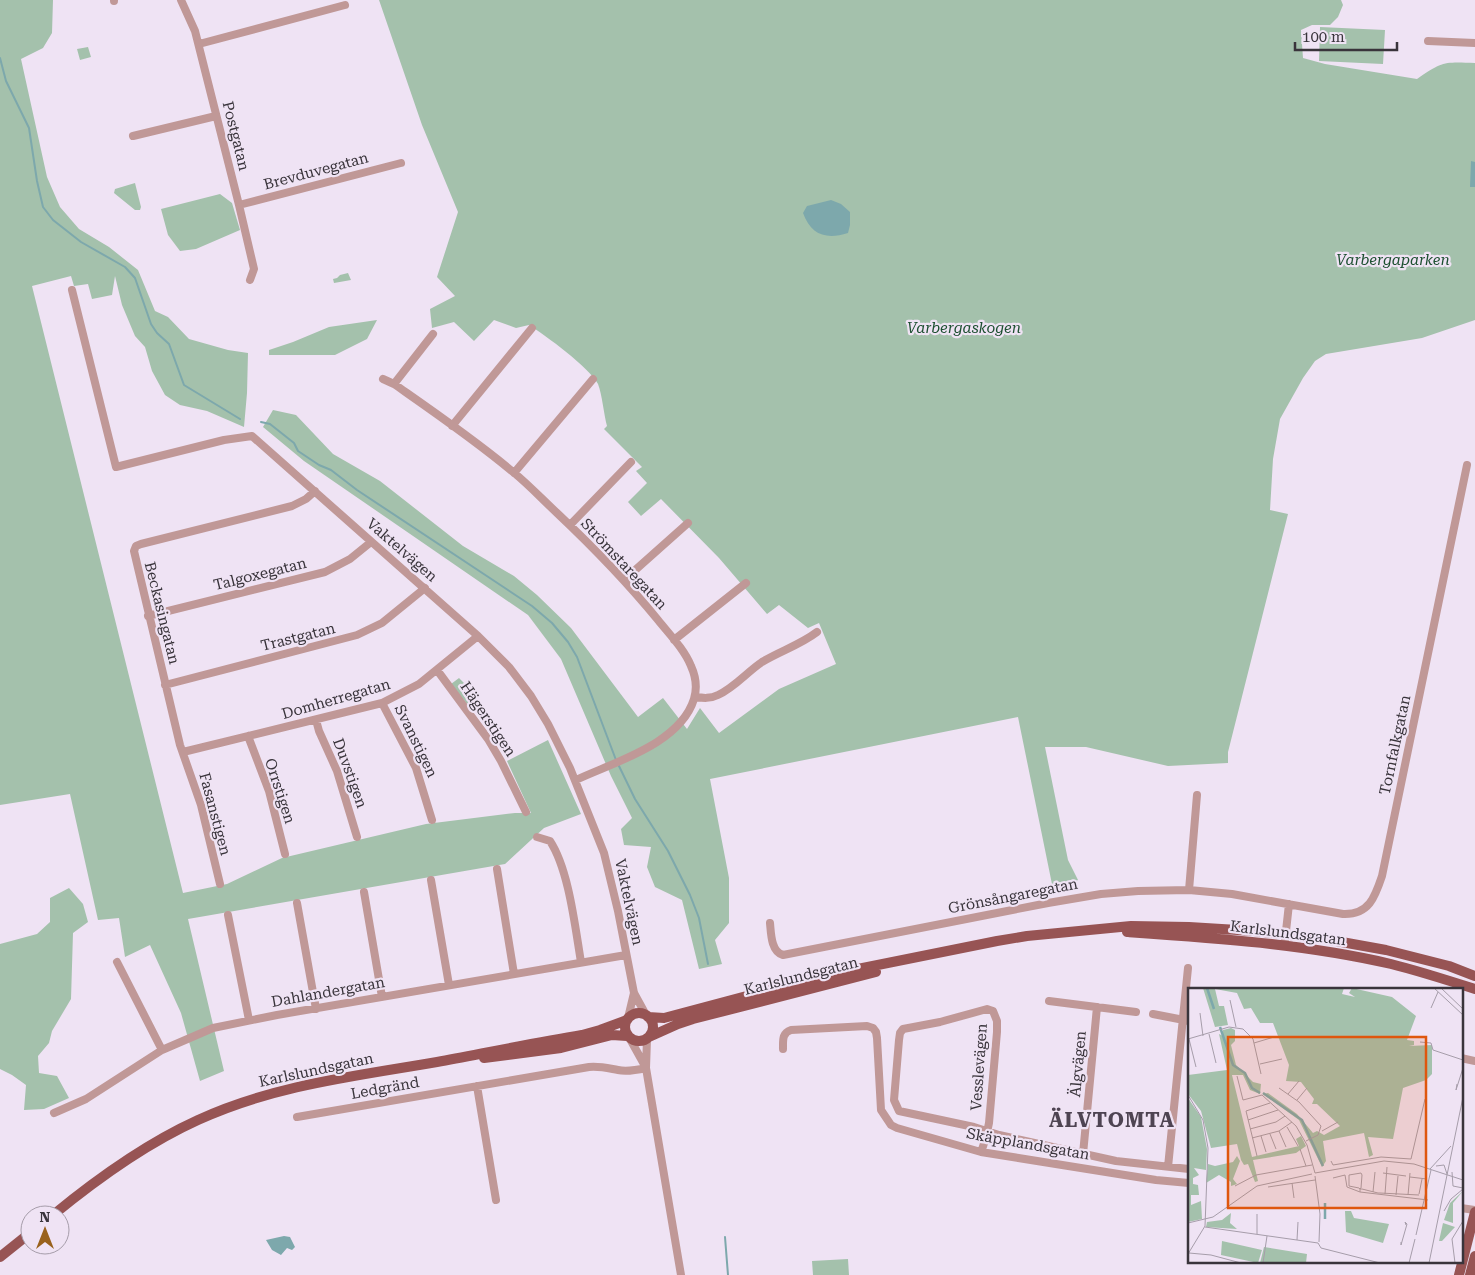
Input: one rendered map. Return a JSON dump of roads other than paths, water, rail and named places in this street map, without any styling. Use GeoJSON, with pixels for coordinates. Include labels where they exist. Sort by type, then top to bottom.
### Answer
{"type":"FeatureCollection","features":[{"type":"Feature","properties":{"kind":"main road","name":"Karlslundsgatan"},"geometry":{"type":"LineString","coordinates":[[647,1016],[664,1018],[818,977],[1027,936],[1166,926],[1286,934],[1325,939],[1386,950],[1449,966],[1475,976]]}},
{"type":"Feature","properties":{"kind":"main road","name":"Karlslundsgatan"},"geometry":{"type":"LineString","coordinates":[[1094,930],[1182,936],[1336,954],[1393,965],[1475,989]]}},
{"type":"Feature","properties":{"kind":"main road","name":"Karlslundsgatan"},"geometry":{"type":"LineString","coordinates":[[648,1038],[670,1027],[693,1019],[814,989],[963,948]]}},
{"type":"Feature","properties":{"kind":"main road"},"geometry":{"type":"LineString","coordinates":[[638,1013],[647,1016],[653,1027],[648,1038],[640,1042],[629,1038],[624,1028],[627,1019],[638,1013]]}},
{"type":"Feature","properties":{"kind":"main road","name":"Karlslundsgatan"},"geometry":{"type":"LineString","coordinates":[[64,1205],[114,1167],[154,1142],[237,1104],[298,1086],[438,1062],[582,1034],[600,1030],[627,1019]]}},
{"type":"Feature","properties":{"kind":"main road","name":"Karlslundsgatan"},"geometry":{"type":"LineString","coordinates":[[438,1062],[542,1051],[612,1035],[629,1038]]}},
{"type":"Feature","properties":{"kind":"main road"},"geometry":{"type":"LineString","coordinates":[[1459,1275],[1475,1211]]}},
{"type":"Feature","properties":{"kind":"main road"},"geometry":{"type":"LineString","coordinates":[[0,1257],[20,1241]]}},
{"type":"Feature","properties":{"kind":"main road"},"geometry":{"type":"LineString","coordinates":[[1470,1275],[1475,1256]]}},
{"type":"Feature","properties":{"kind":"street","name":"Postgatan"},"geometry":{"type":"LineString","coordinates":[[181,0],[191,19],[199,44],[239,205],[254,269],[250,280]]}},
{"type":"Feature","properties":{"kind":"street"},"geometry":{"type":"LineString","coordinates":[[199,44],[346,5]]}},
{"type":"Feature","properties":{"kind":"street"},"geometry":{"type":"LineString","coordinates":[[1428,41],[1475,43]]}},
{"type":"Feature","properties":{"kind":"street"},"geometry":{"type":"LineString","coordinates":[[133,136],[216,116]]}},
{"type":"Feature","properties":{"kind":"street","name":"Brevduvegatan"},"geometry":{"type":"LineString","coordinates":[[239,205],[401,163]]}},
{"type":"Feature","properties":{"kind":"street","name":"Vaktelvägen"},"geometry":{"type":"LineString","coordinates":[[72,290],[116,467],[224,440],[252,436],[425,588],[478,636],[509,668],[530,696],[554,736],[576,780],[608,867],[634,993],[647,1016]]}},
{"type":"Feature","properties":{"kind":"street"},"geometry":{"type":"LineString","coordinates":[[452,426],[532,328]]}},
{"type":"Feature","properties":{"kind":"street"},"geometry":{"type":"LineString","coordinates":[[394,384],[434,334]]}},
{"type":"Feature","properties":{"kind":"street","name":"Strömstaregatan"},"geometry":{"type":"LineString","coordinates":[[383,379],[394,384],[514,473],[570,525],[624,580],[674,640],[694,672],[695,697],[689,713],[674,730],[651,746],[576,780]]}},
{"type":"Feature","properties":{"kind":"street"},"geometry":{"type":"LineString","coordinates":[[514,473],[593,379]]}},
{"type":"Feature","properties":{"kind":"street"},"geometry":{"type":"LineString","coordinates":[[570,525],[631,462]]}},
{"type":"Feature","properties":{"kind":"street","name":"Tornfalkgatan"},"geometry":{"type":"LineString","coordinates":[[1289,904],[1333,913],[1350,914],[1362,910],[1373,899],[1382,876],[1467,464]]}},
{"type":"Feature","properties":{"kind":"street","name":"Beckasingatan"},"geometry":{"type":"LineString","coordinates":[[183,752],[134,555],[136,546],[292,506],[306,499],[314,491]]}},
{"type":"Feature","properties":{"kind":"street"},"geometry":{"type":"LineString","coordinates":[[624,580],[688,523]]}},
{"type":"Feature","properties":{"kind":"street","name":"Talgoxegatan"},"geometry":{"type":"LineString","coordinates":[[148,616],[325,572],[350,559],[371,542]]}},
{"type":"Feature","properties":{"kind":"street"},"geometry":{"type":"LineString","coordinates":[[674,640],[746,583]]}},
{"type":"Feature","properties":{"kind":"street","name":"Trastgatan"},"geometry":{"type":"LineString","coordinates":[[165,684],[358,635],[382,623],[425,588]]}},
{"type":"Feature","properties":{"kind":"street"},"geometry":{"type":"LineString","coordinates":[[695,697],[709,698],[719,695],[761,663],[780,652],[806,641],[817,632]]}},
{"type":"Feature","properties":{"kind":"street","name":"Domherregatan"},"geometry":{"type":"LineString","coordinates":[[183,752],[382,703],[409,690],[437,670],[478,636]]}},
{"type":"Feature","properties":{"kind":"street","name":"Hägerstigen"},"geometry":{"type":"LineString","coordinates":[[437,670],[502,761],[526,812]]}},
{"type":"Feature","properties":{"kind":"street","name":"Svanstigen"},"geometry":{"type":"LineString","coordinates":[[382,703],[416,768],[432,820]]}},
{"type":"Feature","properties":{"kind":"street","name":"Duvstigen"},"geometry":{"type":"LineString","coordinates":[[316,720],[337,771],[357,837]]}},
{"type":"Feature","properties":{"kind":"street","name":"Orrstigen"},"geometry":{"type":"LineString","coordinates":[[248,736],[269,790],[285,854]]}},
{"type":"Feature","properties":{"kind":"street","name":"Fasanstigen"},"geometry":{"type":"LineString","coordinates":[[183,752],[201,805],[220,884]]}},
{"type":"Feature","properties":{"kind":"street"},"geometry":{"type":"LineString","coordinates":[[1189,890],[1197,795]]}},
{"type":"Feature","properties":{"kind":"street"},"geometry":{"type":"LineString","coordinates":[[537,838],[550,841],[556,850],[569,895],[581,962]]}},
{"type":"Feature","properties":{"kind":"street"},"geometry":{"type":"LineString","coordinates":[[497,869],[514,974]]}},
{"type":"Feature","properties":{"kind":"street"},"geometry":{"type":"LineString","coordinates":[[431,880],[448,985]]}},
{"type":"Feature","properties":{"kind":"street","name":"Grönsångaregatan"},"geometry":{"type":"LineString","coordinates":[[770,923],[775,951],[779,954],[789,955],[1083,897],[1138,891],[1189,890],[1232,894],[1289,904]]}},
{"type":"Feature","properties":{"kind":"street"},"geometry":{"type":"LineString","coordinates":[[364,892],[382,997]]}},
{"type":"Feature","properties":{"kind":"street"},"geometry":{"type":"LineString","coordinates":[[297,903],[316,1009]]}},
{"type":"Feature","properties":{"kind":"street"},"geometry":{"type":"LineString","coordinates":[[1285,947],[1289,904]]}},
{"type":"Feature","properties":{"kind":"street"},"geometry":{"type":"LineString","coordinates":[[228,915],[249,1020]]}},
{"type":"Feature","properties":{"kind":"street","name":"Dahlandergatan"},"geometry":{"type":"LineString","coordinates":[[54,1113],[86,1099],[162,1050],[213,1028],[249,1020],[626,955]]}},
{"type":"Feature","properties":{"kind":"street"},"geometry":{"type":"LineString","coordinates":[[117,962],[162,1050]]}},
{"type":"Feature","properties":{"kind":"street"},"geometry":{"type":"LineString","coordinates":[[1168,1167],[1186,1021],[1188,968]]}},
{"type":"Feature","properties":{"kind":"street","name":"Vaktelvägen"},"geometry":{"type":"LineString","coordinates":[[627,1019],[634,993]]}},
{"type":"Feature","properties":{"kind":"street"},"geometry":{"type":"LineString","coordinates":[[1049,1000],[1136,1012]]}},
{"type":"Feature","properties":{"kind":"street","name":"Älgvägen"},"geometry":{"type":"LineString","coordinates":[[1083,1154],[1097,1007]]}},
{"type":"Feature","properties":{"kind":"street","name":"Vesslevägen"},"geometry":{"type":"LineString","coordinates":[[981,1152],[987,1131],[997,1032],[996,1016],[990,1009],[903,1029],[899,1040],[894,1100],[898,1110],[903,1113],[987,1131]]}},
{"type":"Feature","properties":{"kind":"street"},"geometry":{"type":"LineString","coordinates":[[1153,1014],[1186,1021]]}},
{"type":"Feature","properties":{"kind":"street","name":"Skäpplandsgatan"},"geometry":{"type":"LineString","coordinates":[[783,1049],[786,1031],[867,1026],[876,1032],[881,1110],[891,1125],[897,1128],[981,1152],[1156,1180],[1188,1183]]}},
{"type":"Feature","properties":{"kind":"street"},"geometry":{"type":"LineString","coordinates":[[629,1038],[646,1068]]}},
{"type":"Feature","properties":{"kind":"street"},"geometry":{"type":"LineString","coordinates":[[648,1038],[646,1068],[681,1275]]}},
{"type":"Feature","properties":{"kind":"street"},"geometry":{"type":"LineString","coordinates":[[1462,1058],[1475,1061]]}},
{"type":"Feature","properties":{"kind":"street","name":"Ledgränd"},"geometry":{"type":"LineString","coordinates":[[297,1117],[590,1067],[602,1066],[629,1071],[646,1068]]}},
{"type":"Feature","properties":{"kind":"street"},"geometry":{"type":"LineString","coordinates":[[477,1086],[496,1200]]}},
{"type":"Feature","properties":{"kind":"street"},"geometry":{"type":"LineString","coordinates":[[987,1131],[1116,1161],[1188,1169]]}},
{"type":"Feature","properties":{"kind":"street"},"geometry":{"type":"LineString","coordinates":[[1462,1208],[1475,1211]]}},
{"type":"Feature","properties":{"kind":"waterway"},"geometry":{"type":"LineString","coordinates":[[0,58],[6,81],[29,128],[43,207],[53,220],[81,242],[125,267],[135,278],[151,324],[157,333],[169,344],[184,385],[240,419]]}},
{"type":"Feature","properties":{"kind":"waterway"},"geometry":{"type":"LineString","coordinates":[[261,422],[270,424],[294,443],[298,451],[319,465],[331,470],[357,490],[532,606],[552,623],[568,642],[577,657],[616,760]]}},
{"type":"Feature","properties":{"kind":"waterway"},"geometry":{"type":"LineString","coordinates":[[618,764],[635,799],[668,851],[690,895],[699,918],[708,964]]}},
{"type":"Feature","properties":{"kind":"waterway"},"geometry":{"type":"LineString","coordinates":[[725,1237],[728,1275]]}},
{"type":"Feature","properties":{"kind":"district","name":"ÄLVTOMTA"},"geometry":{"type":"Point","coordinates":[1112,1120]}},
{"type":"Feature","properties":{"kind":"park label","name":"Varbergaparken"},"geometry":{"type":"Point","coordinates":[1393,260]}},
{"type":"Feature","properties":{"kind":"park label","name":"Varbergaskogen"},"geometry":{"type":"Point","coordinates":[964,328]}}]}
